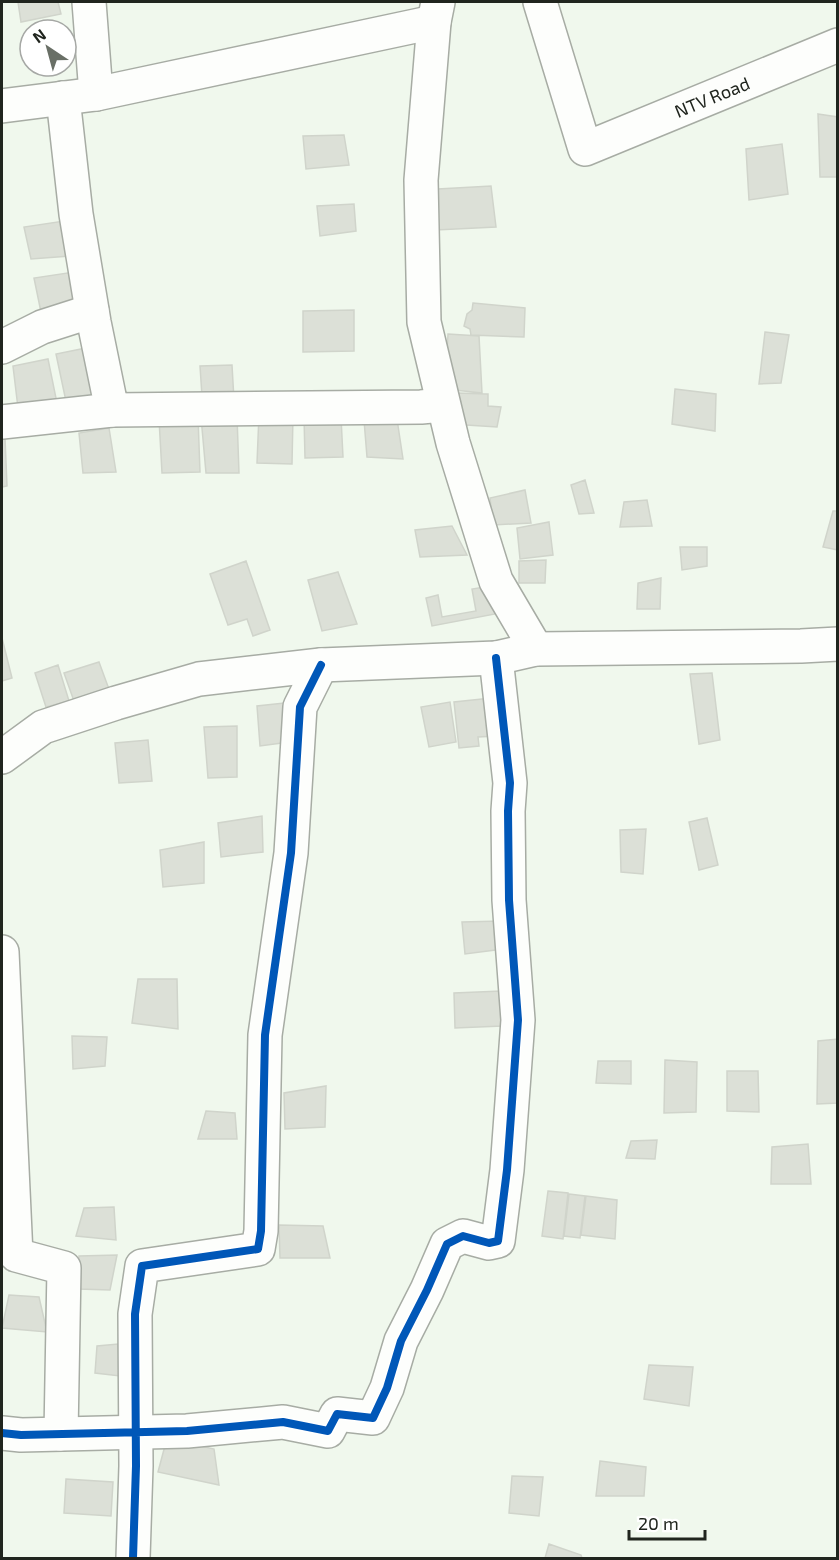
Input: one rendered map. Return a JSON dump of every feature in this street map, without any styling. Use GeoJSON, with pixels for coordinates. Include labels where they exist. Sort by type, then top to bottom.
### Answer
{"type":"FeatureCollection","features":[{"type":"Feature","properties":{"kind":"street"},"geometry":{"type":"LineString","coordinates":[[89,2],[96,94]]}},
{"type":"Feature","properties":{"kind":"street","name":"NTV Road"},"geometry":{"type":"LineString","coordinates":[[540,2],[585,149],[837,45]]}},
{"type":"Feature","properties":{"kind":"street"},"geometry":{"type":"LineString","coordinates":[[2,106],[96,94],[436,12],[421,180],[424,322],[453,443],[496,582],[536,649]]}},
{"type":"Feature","properties":{"kind":"street"},"geometry":{"type":"LineString","coordinates":[[63,98],[76,214],[112,410]]}},
{"type":"Feature","properties":{"kind":"street"},"geometry":{"type":"LineString","coordinates":[[2,347],[42,327],[92,311]]}},
{"type":"Feature","properties":{"kind":"street"},"geometry":{"type":"LineString","coordinates":[[2,422],[112,410],[443,405]]}},
{"type":"Feature","properties":{"kind":"street"},"geometry":{"type":"LineString","coordinates":[[2,757],[43,727],[116,703],[199,680],[321,664],[496,658],[536,649],[837,644]]}},
{"type":"Feature","properties":{"kind":"street"},"geometry":{"type":"LineString","coordinates":[[2,1433],[21,1435],[187,1431],[283,1422],[328,1431],[337,1414],[373,1418],[387,1388],[401,1341],[447,1244],[463,1236],[489,1243],[498,1241],[507,1170],[518,1020],[509,900],[510,783],[496,658]]}},
{"type":"Feature","properties":{"kind":"street"},"geometry":{"type":"LineString","coordinates":[[133,1558],[136,1466],[135,1314],[142,1266],[258,1249],[261,1231],[265,1035],[291,854],[300,706],[321,664]]}},
{"type":"Feature","properties":{"kind":"street"},"geometry":{"type":"LineString","coordinates":[[2,952],[16,1255],[64,1268],[61,1434]]}},
{"type":"Feature","properties":{"kind":"building"},"geometry":{"type":"Polygon","coordinates":[[[18,2],[58,2],[61,14],[41,18],[20,18],[18,2]]]}},
{"type":"Feature","properties":{"kind":"building"},"geometry":{"type":"Polygon","coordinates":[[[818,114],[838,117],[837,177],[820,177],[818,114]]]}},
{"type":"Feature","properties":{"kind":"building"},"geometry":{"type":"Polygon","coordinates":[[[344,135],[349,165],[306,169],[303,136],[344,135]]]}},
{"type":"Feature","properties":{"kind":"building"},"geometry":{"type":"Polygon","coordinates":[[[782,144],[788,194],[749,200],[746,149],[782,144]]]}},
{"type":"Feature","properties":{"kind":"building"},"geometry":{"type":"Polygon","coordinates":[[[491,186],[496,227],[436,230],[438,189],[491,186]]]}},
{"type":"Feature","properties":{"kind":"building"},"geometry":{"type":"Polygon","coordinates":[[[354,204],[356,231],[320,236],[317,206],[354,204]]]}},
{"type":"Feature","properties":{"kind":"building"},"geometry":{"type":"Polygon","coordinates":[[[64,221],[70,256],[31,259],[24,227],[64,221]]]}},
{"type":"Feature","properties":{"kind":"building"},"geometry":{"type":"Polygon","coordinates":[[[74,272],[77,306],[42,317],[34,278],[74,272]]]}},
{"type":"Feature","properties":{"kind":"building"},"geometry":{"type":"Polygon","coordinates":[[[473,303],[525,308],[524,337],[471,335],[470,329],[464,326],[473,303]]]}},
{"type":"Feature","properties":{"kind":"building"},"geometry":{"type":"Polygon","coordinates":[[[354,310],[354,351],[303,352],[303,311],[354,310]]]}},
{"type":"Feature","properties":{"kind":"building"},"geometry":{"type":"Polygon","coordinates":[[[765,332],[789,335],[781,383],[759,384],[765,332]]]}},
{"type":"Feature","properties":{"kind":"building"},"geometry":{"type":"Polygon","coordinates":[[[448,334],[479,336],[482,393],[445,389],[448,334]]]}},
{"type":"Feature","properties":{"kind":"building"},"geometry":{"type":"Polygon","coordinates":[[[91,347],[102,399],[67,406],[56,354],[91,347]]]}},
{"type":"Feature","properties":{"kind":"building"},"geometry":{"type":"Polygon","coordinates":[[[48,359],[57,403],[18,408],[13,366],[48,359]]]}},
{"type":"Feature","properties":{"kind":"building"},"geometry":{"type":"Polygon","coordinates":[[[232,365],[234,400],[202,396],[200,366],[232,365]]]}},
{"type":"Feature","properties":{"kind":"building"},"geometry":{"type":"Polygon","coordinates":[[[675,389],[716,394],[715,431],[672,424],[675,389]]]}},
{"type":"Feature","properties":{"kind":"building"},"geometry":{"type":"Polygon","coordinates":[[[456,393],[488,394],[488,406],[501,407],[497,427],[451,424],[456,393]]]}},
{"type":"Feature","properties":{"kind":"building"},"geometry":{"type":"Polygon","coordinates":[[[259,414],[293,416],[292,464],[257,463],[259,414]]]}},
{"type":"Feature","properties":{"kind":"building"},"geometry":{"type":"Polygon","coordinates":[[[237,416],[239,473],[206,473],[201,417],[237,416]]]}},
{"type":"Feature","properties":{"kind":"building"},"geometry":{"type":"Polygon","coordinates":[[[198,417],[200,472],[162,473],[159,419],[198,417]]]}},
{"type":"Feature","properties":{"kind":"building"},"geometry":{"type":"Polygon","coordinates":[[[304,417],[341,417],[343,457],[305,458],[304,417]]]}},
{"type":"Feature","properties":{"kind":"building"},"geometry":{"type":"Polygon","coordinates":[[[397,419],[403,459],[367,457],[364,420],[397,419]]]}},
{"type":"Feature","properties":{"kind":"building"},"geometry":{"type":"Polygon","coordinates":[[[109,428],[116,472],[83,473],[79,433],[109,428]]]}},
{"type":"Feature","properties":{"kind":"building"},"geometry":{"type":"Polygon","coordinates":[[[2,438],[5,438],[7,486],[2,487],[2,438]]]}},
{"type":"Feature","properties":{"kind":"building"},"geometry":{"type":"Polygon","coordinates":[[[585,480],[594,513],[579,514],[571,485],[585,480]]]}},
{"type":"Feature","properties":{"kind":"building"},"geometry":{"type":"Polygon","coordinates":[[[525,490],[531,523],[493,525],[490,498],[525,490]]]}},
{"type":"Feature","properties":{"kind":"building"},"geometry":{"type":"Polygon","coordinates":[[[647,500],[652,526],[620,527],[624,502],[647,500]]]}},
{"type":"Feature","properties":{"kind":"building"},"geometry":{"type":"Polygon","coordinates":[[[833,511],[838,511],[838,550],[823,547],[833,511]]]}},
{"type":"Feature","properties":{"kind":"building"},"geometry":{"type":"Polygon","coordinates":[[[549,522],[553,555],[520,559],[517,528],[549,522]]]}},
{"type":"Feature","properties":{"kind":"building"},"geometry":{"type":"Polygon","coordinates":[[[452,526],[467,555],[420,557],[415,530],[452,526]]]}},
{"type":"Feature","properties":{"kind":"building"},"geometry":{"type":"Polygon","coordinates":[[[680,547],[707,547],[707,566],[682,570],[680,547]]]}},
{"type":"Feature","properties":{"kind":"building"},"geometry":{"type":"Polygon","coordinates":[[[546,560],[545,583],[519,583],[519,561],[546,560]]]}},
{"type":"Feature","properties":{"kind":"building"},"geometry":{"type":"Polygon","coordinates":[[[246,561],[270,630],[253,636],[247,619],[228,625],[210,574],[246,561]]]}},
{"type":"Feature","properties":{"kind":"building"},"geometry":{"type":"Polygon","coordinates":[[[338,572],[357,624],[322,631],[308,580],[338,572]]]}},
{"type":"Feature","properties":{"kind":"building"},"geometry":{"type":"Polygon","coordinates":[[[661,578],[660,609],[637,609],[638,583],[661,578]]]}},
{"type":"Feature","properties":{"kind":"building"},"geometry":{"type":"Polygon","coordinates":[[[490,586],[495,614],[432,626],[426,598],[438,595],[442,617],[476,611],[472,589],[490,586]]]}},
{"type":"Feature","properties":{"kind":"building"},"geometry":{"type":"Polygon","coordinates":[[[2,638],[12,678],[2,681],[2,638]]]}},
{"type":"Feature","properties":{"kind":"building"},"geometry":{"type":"Polygon","coordinates":[[[99,662],[110,692],[74,701],[64,673],[99,662]]]}},
{"type":"Feature","properties":{"kind":"building"},"geometry":{"type":"Polygon","coordinates":[[[58,665],[69,701],[46,707],[35,673],[58,665]]]}},
{"type":"Feature","properties":{"kind":"building"},"geometry":{"type":"Polygon","coordinates":[[[712,673],[720,740],[699,744],[690,674],[712,673]]]}},
{"type":"Feature","properties":{"kind":"building"},"geometry":{"type":"Polygon","coordinates":[[[491,698],[496,736],[478,737],[479,746],[459,748],[454,702],[491,698]]]}},
{"type":"Feature","properties":{"kind":"building"},"geometry":{"type":"Polygon","coordinates":[[[450,702],[456,742],[429,747],[421,707],[450,702]]]}},
{"type":"Feature","properties":{"kind":"building"},"geometry":{"type":"Polygon","coordinates":[[[284,703],[289,742],[260,746],[257,706],[284,703]]]}},
{"type":"Feature","properties":{"kind":"building"},"geometry":{"type":"Polygon","coordinates":[[[237,726],[237,777],[208,778],[204,727],[237,726]]]}},
{"type":"Feature","properties":{"kind":"building"},"geometry":{"type":"Polygon","coordinates":[[[148,740],[152,781],[119,783],[115,743],[148,740]]]}},
{"type":"Feature","properties":{"kind":"building"},"geometry":{"type":"Polygon","coordinates":[[[262,816],[263,852],[221,857],[218,823],[262,816]]]}},
{"type":"Feature","properties":{"kind":"building"},"geometry":{"type":"Polygon","coordinates":[[[707,818],[718,865],[699,870],[689,822],[707,818]]]}},
{"type":"Feature","properties":{"kind":"building"},"geometry":{"type":"Polygon","coordinates":[[[646,829],[643,874],[621,872],[620,830],[646,829]]]}},
{"type":"Feature","properties":{"kind":"building"},"geometry":{"type":"Polygon","coordinates":[[[204,842],[204,883],[163,887],[160,850],[204,842]]]}},
{"type":"Feature","properties":{"kind":"building"},"geometry":{"type":"Polygon","coordinates":[[[501,921],[503,949],[465,954],[462,922],[501,921]]]}},
{"type":"Feature","properties":{"kind":"building"},"geometry":{"type":"Polygon","coordinates":[[[138,979],[177,979],[178,1029],[132,1023],[138,979]]]}},
{"type":"Feature","properties":{"kind":"building"},"geometry":{"type":"Polygon","coordinates":[[[501,991],[502,1026],[455,1028],[454,993],[501,991]]]}},
{"type":"Feature","properties":{"kind":"building"},"geometry":{"type":"Polygon","coordinates":[[[72,1036],[107,1037],[105,1066],[73,1069],[72,1036]]]}},
{"type":"Feature","properties":{"kind":"building"},"geometry":{"type":"Polygon","coordinates":[[[838,1039],[838,1103],[817,1104],[818,1041],[838,1039]]]}},
{"type":"Feature","properties":{"kind":"building"},"geometry":{"type":"Polygon","coordinates":[[[665,1060],[697,1062],[696,1112],[664,1113],[665,1060]]]}},
{"type":"Feature","properties":{"kind":"building"},"geometry":{"type":"Polygon","coordinates":[[[598,1061],[631,1061],[631,1084],[596,1083],[598,1061]]]}},
{"type":"Feature","properties":{"kind":"building"},"geometry":{"type":"Polygon","coordinates":[[[727,1071],[758,1071],[759,1112],[727,1111],[727,1071]]]}},
{"type":"Feature","properties":{"kind":"building"},"geometry":{"type":"Polygon","coordinates":[[[326,1086],[325,1127],[285,1129],[284,1093],[326,1086]]]}},
{"type":"Feature","properties":{"kind":"building"},"geometry":{"type":"Polygon","coordinates":[[[206,1111],[235,1113],[237,1139],[198,1139],[206,1111]]]}},
{"type":"Feature","properties":{"kind":"building"},"geometry":{"type":"Polygon","coordinates":[[[657,1140],[655,1159],[626,1158],[631,1141],[657,1140]]]}},
{"type":"Feature","properties":{"kind":"building"},"geometry":{"type":"Polygon","coordinates":[[[808,1144],[811,1184],[771,1184],[772,1147],[808,1144]]]}},
{"type":"Feature","properties":{"kind":"building"},"geometry":{"type":"Polygon","coordinates":[[[548,1191],[568,1193],[563,1239],[542,1236],[548,1191]]]}},
{"type":"Feature","properties":{"kind":"building"},"geometry":{"type":"Polygon","coordinates":[[[569,1194],[585,1196],[580,1238],[564,1236],[569,1194]]]}},
{"type":"Feature","properties":{"kind":"building"},"geometry":{"type":"Polygon","coordinates":[[[586,1196],[617,1200],[615,1239],[581,1235],[586,1196]]]}},
{"type":"Feature","properties":{"kind":"building"},"geometry":{"type":"Polygon","coordinates":[[[114,1207],[116,1240],[76,1236],[84,1208],[114,1207]]]}},
{"type":"Feature","properties":{"kind":"building"},"geometry":{"type":"Polygon","coordinates":[[[279,1225],[323,1226],[330,1258],[280,1258],[279,1225]]]}},
{"type":"Feature","properties":{"kind":"building"},"geometry":{"type":"Polygon","coordinates":[[[117,1255],[110,1290],[78,1289],[79,1256],[117,1255]]]}},
{"type":"Feature","properties":{"kind":"building"},"geometry":{"type":"Polygon","coordinates":[[[9,1295],[39,1297],[47,1332],[2,1328],[9,1295]]]}},
{"type":"Feature","properties":{"kind":"building"},"geometry":{"type":"Polygon","coordinates":[[[118,1344],[120,1376],[95,1373],[97,1346],[118,1344]]]}},
{"type":"Feature","properties":{"kind":"building"},"geometry":{"type":"Polygon","coordinates":[[[649,1365],[693,1367],[689,1406],[644,1399],[649,1365]]]}},
{"type":"Feature","properties":{"kind":"building"},"geometry":{"type":"Polygon","coordinates":[[[167,1438],[214,1449],[219,1485],[158,1472],[167,1438]]]}},
{"type":"Feature","properties":{"kind":"building"},"geometry":{"type":"Polygon","coordinates":[[[600,1461],[646,1467],[644,1496],[596,1496],[600,1461]]]}},
{"type":"Feature","properties":{"kind":"building"},"geometry":{"type":"Polygon","coordinates":[[[512,1476],[543,1477],[539,1516],[509,1513],[512,1476]]]}},
{"type":"Feature","properties":{"kind":"building"},"geometry":{"type":"Polygon","coordinates":[[[66,1479],[113,1482],[111,1516],[64,1513],[66,1479]]]}},
{"type":"Feature","properties":{"kind":"building"},"geometry":{"type":"Polygon","coordinates":[[[549,1544],[581,1555],[582,1558],[545,1558],[549,1544]]]}},
{"type":"Feature","properties":{"kind":"cycle path"},"geometry":{"type":"LineString","coordinates":[[2,1433],[21,1435],[187,1431],[283,1422],[328,1431],[337,1414],[373,1418],[387,1388],[401,1341],[447,1244],[463,1236],[489,1243],[498,1241],[507,1170],[518,1020],[509,900],[510,783],[496,658]]}},
{"type":"Feature","properties":{"kind":"cycle path"},"geometry":{"type":"LineString","coordinates":[[133,1558],[136,1466],[135,1314],[142,1266],[258,1249],[261,1231],[265,1035],[291,853],[300,707],[321,665]]}}]}
